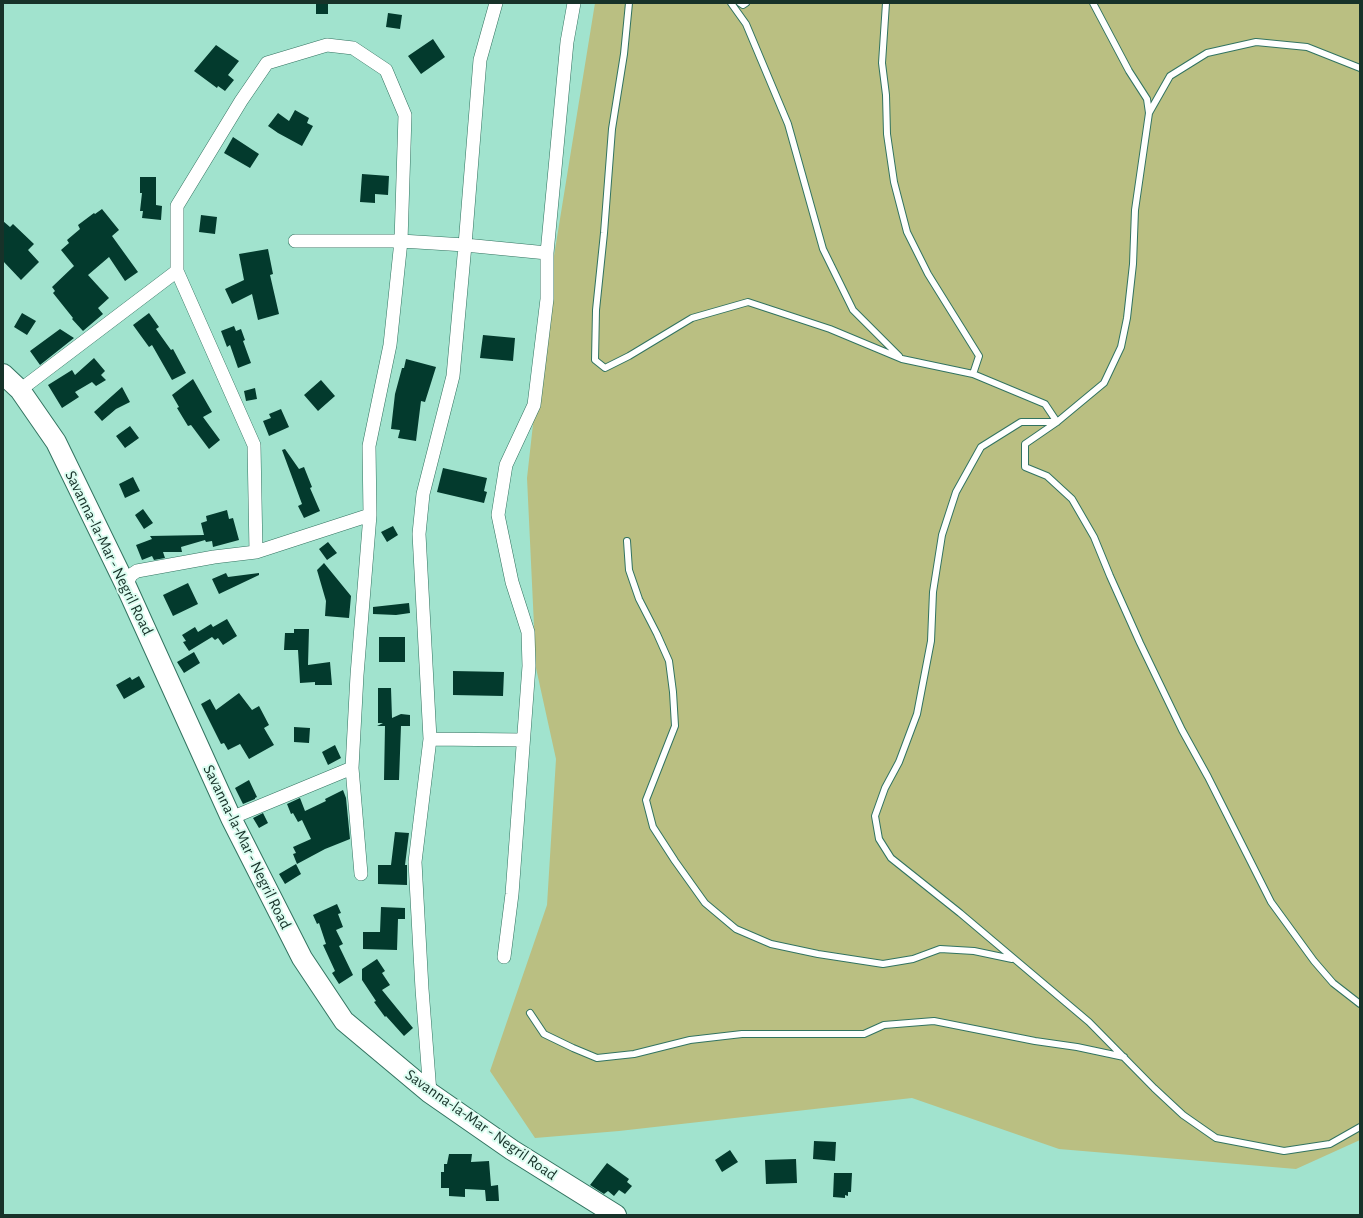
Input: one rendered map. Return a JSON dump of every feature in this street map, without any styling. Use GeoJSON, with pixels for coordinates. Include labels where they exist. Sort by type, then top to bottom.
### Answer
{"type":"FeatureCollection","features":[{"type":"Feature","properties":{"kind":"main road","name":"Savanna-la-Mar - Negril Road"},"geometry":{"type":"LineString","coordinates":[[3,374],[20,390],[56,442],[126,586],[231,818],[302,958],[344,1021],[430,1093],[512,1150],[616,1215]]}},
{"type":"Feature","properties":{"kind":"street"},"geometry":{"type":"LineString","coordinates":[[430,1093],[422,989],[415,862],[430,738],[418,534],[423,494],[453,376],[466,244],[480,60],[496,3]]}},
{"type":"Feature","properties":{"kind":"street"},"geometry":{"type":"LineString","coordinates":[[504,957],[512,894],[529,666],[528,632],[512,582],[498,514],[506,465],[534,405],[547,298],[547,253],[567,42],[574,3]]}},
{"type":"Feature","properties":{"kind":"street"},"geometry":{"type":"LineString","coordinates":[[256,552],[254,445],[177,271],[177,206],[241,101],[267,63],[327,45],[353,48],[386,70],[405,115],[401,241],[390,345],[369,446],[370,515],[357,675],[352,768],[361,874]]}},
{"type":"Feature","properties":{"kind":"street"},"geometry":{"type":"LineString","coordinates":[[295,241],[401,241],[466,244],[547,253]]}},
{"type":"Feature","properties":{"kind":"street"},"geometry":{"type":"LineString","coordinates":[[20,390],[177,271]]}},
{"type":"Feature","properties":{"kind":"street"},"geometry":{"type":"LineString","coordinates":[[126,586],[131,575],[137,571],[256,552],[370,515]]}},
{"type":"Feature","properties":{"kind":"street"},"geometry":{"type":"LineString","coordinates":[[430,738],[523,740]]}},
{"type":"Feature","properties":{"kind":"street"},"geometry":{"type":"LineString","coordinates":[[231,818],[352,768]]}},
{"type":"Feature","properties":{"kind":"lane"},"geometry":{"type":"LineString","coordinates":[[629,3],[624,54],[612,129],[604,234],[596,310],[595,360],[605,368],[629,356],[692,318],[748,302],[830,329],[902,359],[973,374],[1046,404],[1057,422]]}},
{"type":"Feature","properties":{"kind":"lane"},"geometry":{"type":"LineString","coordinates":[[731,3],[746,24],[788,124],[823,249],[853,310],[902,359]]}},
{"type":"Feature","properties":{"kind":"lane"},"geometry":{"type":"LineString","coordinates":[[740,3],[743,5],[746,3]]}},
{"type":"Feature","properties":{"kind":"lane"},"geometry":{"type":"LineString","coordinates":[[886,3],[882,63],[886,95],[887,134],[894,182],[906,232],[928,274],[979,356],[973,374]]}},
{"type":"Feature","properties":{"kind":"lane"},"geometry":{"type":"LineString","coordinates":[[1094,3],[1129,72],[1146,99],[1150,113]]}},
{"type":"Feature","properties":{"kind":"lane"},"geometry":{"type":"LineString","coordinates":[[1360,68],[1307,47],[1256,42],[1207,53],[1170,76],[1150,113],[1135,210],[1133,264],[1127,318],[1121,347],[1104,383],[1057,422],[1025,444],[1025,466],[1047,476],[1072,499],[1094,537],[1137,636],[1182,730],[1272,902],[1314,960],[1333,983],[1360,1004]]}},
{"type":"Feature","properties":{"kind":"lane"},"geometry":{"type":"LineString","coordinates":[[1057,422],[1021,422],[981,447],[956,492],[942,535],[933,592],[931,641],[917,714],[898,762],[885,788],[875,816],[879,839],[891,858],[960,913],[1089,1022],[1183,1115],[1216,1138],[1284,1151],[1330,1144],[1360,1127]]}},
{"type":"Feature","properties":{"kind":"lane"},"geometry":{"type":"LineString","coordinates":[[627,541],[629,570],[639,599],[658,634],[669,661],[673,692],[675,726],[662,755],[646,800],[654,827],[675,861],[706,902],[736,929],[771,944],[818,954],[883,964],[913,958],[940,949],[974,951],[1013,959]]}},
{"type":"Feature","properties":{"kind":"lane"},"geometry":{"type":"LineString","coordinates":[[530,1013],[544,1034],[597,1058],[634,1054],[690,1040],[735,1035],[790,1033],[864,1034],[884,1025],[934,1021],[1124,1057]]}},
{"type":"Feature","properties":{"kind":"green space"},"geometry":{"type":"Polygon","coordinates":[[[595,3],[1360,3],[1360,1140],[1296,1169],[1059,1149],[912,1098],[619,1131],[535,1138],[490,1071],[547,905],[556,759],[536,668],[527,478],[547,299],[595,3]]]}},
{"type":"Feature","properties":{"kind":"building"},"geometry":{"type":"Polygon","coordinates":[[[316,3],[328,3],[328,14],[316,14],[316,3]]]}},
{"type":"Feature","properties":{"kind":"building"},"geometry":{"type":"Polygon","coordinates":[[[388,13],[402,15],[400,29],[386,27],[388,13]]]}},
{"type":"Feature","properties":{"kind":"building"},"geometry":{"type":"Polygon","coordinates":[[[433,39],[445,57],[421,74],[408,56],[433,39]]]}},
{"type":"Feature","properties":{"kind":"building"},"geometry":{"type":"Polygon","coordinates":[[[216,45],[239,61],[228,75],[234,80],[225,91],[218,86],[217,88],[194,71],[216,45]]]}},
{"type":"Feature","properties":{"kind":"building"},"geometry":{"type":"Polygon","coordinates":[[[295,110],[309,118],[307,123],[313,126],[302,146],[268,126],[278,113],[289,121],[295,110]]]}},
{"type":"Feature","properties":{"kind":"building"},"geometry":{"type":"Polygon","coordinates":[[[233,137],[259,154],[250,168],[224,153],[233,137]]]}},
{"type":"Feature","properties":{"kind":"building"},"geometry":{"type":"Polygon","coordinates":[[[362,174],[389,176],[388,195],[375,194],[375,203],[360,202],[362,174]]]}},
{"type":"Feature","properties":{"kind":"building"},"geometry":{"type":"Polygon","coordinates":[[[140,177],[156,177],[156,205],[162,206],[161,220],[142,218],[143,211],[140,211],[142,193],[140,193],[140,177]]]}},
{"type":"Feature","properties":{"kind":"building"},"geometry":{"type":"Polygon","coordinates":[[[102,209],[119,230],[112,236],[138,272],[125,281],[109,257],[88,275],[109,298],[98,308],[103,314],[83,331],[53,293],[55,291],[52,287],[74,266],[61,250],[69,243],[67,240],[80,229],[78,225],[102,209]]]}},
{"type":"Feature","properties":{"kind":"building"},"geometry":{"type":"Polygon","coordinates":[[[201,215],[217,217],[215,234],[199,232],[201,215]]]}},
{"type":"Feature","properties":{"kind":"building"},"geometry":{"type":"Polygon","coordinates":[[[3,221],[10,227],[13,224],[34,244],[28,250],[39,262],[21,280],[3,261],[3,221]]]}},
{"type":"Feature","properties":{"kind":"building"},"geometry":{"type":"Polygon","coordinates":[[[268,249],[273,274],[270,275],[279,314],[258,320],[252,294],[232,304],[225,289],[244,280],[239,254],[268,249]]]}},
{"type":"Feature","properties":{"kind":"building"},"geometry":{"type":"Polygon","coordinates":[[[22,313],[36,321],[27,335],[14,327],[22,313]]]}},
{"type":"Feature","properties":{"kind":"building"},"geometry":{"type":"Polygon","coordinates":[[[149,313],[159,327],[156,329],[171,350],[173,349],[186,373],[172,380],[152,345],[149,347],[133,325],[149,313]]]}},
{"type":"Feature","properties":{"kind":"building"},"geometry":{"type":"Polygon","coordinates":[[[234,326],[236,331],[241,329],[245,340],[243,341],[251,363],[238,368],[230,345],[227,347],[221,331],[234,326]]]}},
{"type":"Feature","properties":{"kind":"building"},"geometry":{"type":"Polygon","coordinates":[[[60,329],[74,338],[40,365],[30,351],[60,329]]]}},
{"type":"Feature","properties":{"kind":"building"},"geometry":{"type":"Polygon","coordinates":[[[483,335],[515,338],[513,361],[480,358],[483,335]]]}},
{"type":"Feature","properties":{"kind":"building"},"geometry":{"type":"Polygon","coordinates":[[[94,358],[105,371],[101,375],[106,380],[96,386],[92,382],[75,392],[79,397],[62,408],[48,385],[72,370],[75,375],[94,358]]]}},
{"type":"Feature","properties":{"kind":"building"},"geometry":{"type":"Polygon","coordinates":[[[406,359],[436,367],[425,402],[421,401],[416,441],[398,438],[400,430],[391,429],[395,394],[406,359]]]}},
{"type":"Feature","properties":{"kind":"building"},"geometry":{"type":"Polygon","coordinates":[[[193,379],[212,412],[203,417],[220,440],[209,449],[191,425],[188,426],[177,408],[179,407],[172,395],[193,379]]]}},
{"type":"Feature","properties":{"kind":"building"},"geometry":{"type":"Polygon","coordinates":[[[321,380],[335,396],[318,411],[304,395],[321,380]]]}},
{"type":"Feature","properties":{"kind":"building"},"geometry":{"type":"Polygon","coordinates":[[[122,387],[130,402],[116,409],[102,421],[94,412],[122,387]]]}},
{"type":"Feature","properties":{"kind":"building"},"geometry":{"type":"Polygon","coordinates":[[[255,388],[257,399],[246,401],[244,391],[255,388]]]}},
{"type":"Feature","properties":{"kind":"building"},"geometry":{"type":"Polygon","coordinates":[[[281,409],[289,427],[269,436],[263,421],[271,418],[269,414],[281,409]]]}},
{"type":"Feature","properties":{"kind":"building"},"geometry":{"type":"Polygon","coordinates":[[[130,426],[139,438],[125,448],[116,436],[130,426]]]}},
{"type":"Feature","properties":{"kind":"building"},"geometry":{"type":"Polygon","coordinates":[[[285,449],[299,469],[304,467],[312,487],[310,488],[320,511],[304,518],[298,506],[302,504],[282,450],[285,449]]]}},
{"type":"Feature","properties":{"kind":"building"},"geometry":{"type":"Polygon","coordinates":[[[443,468],[487,478],[484,491],[487,492],[484,503],[437,492],[443,468]]]}},
{"type":"Feature","properties":{"kind":"building"},"geometry":{"type":"Polygon","coordinates":[[[133,477],[140,491],[125,498],[119,484],[133,477]]]}},
{"type":"Feature","properties":{"kind":"building"},"geometry":{"type":"Polygon","coordinates":[[[143,509],[153,523],[144,529],[135,515],[143,509]]]}},
{"type":"Feature","properties":{"kind":"building"},"geometry":{"type":"Polygon","coordinates":[[[227,510],[229,519],[233,518],[239,540],[213,547],[212,541],[206,542],[205,540],[181,547],[182,552],[163,552],[165,558],[154,560],[152,556],[142,560],[136,545],[152,539],[150,536],[204,535],[201,523],[207,521],[206,516],[227,510]]]}},
{"type":"Feature","properties":{"kind":"building"},"geometry":{"type":"Polygon","coordinates":[[[393,526],[398,535],[387,542],[381,532],[393,526]]]}},
{"type":"Feature","properties":{"kind":"building"},"geometry":{"type":"Polygon","coordinates":[[[328,542],[337,553],[327,560],[319,549],[328,542]]]}},
{"type":"Feature","properties":{"kind":"building"},"geometry":{"type":"Polygon","coordinates":[[[324,563],[351,596],[349,618],[325,616],[326,601],[317,570],[324,563]]]}},
{"type":"Feature","properties":{"kind":"building"},"geometry":{"type":"Polygon","coordinates":[[[226,573],[228,577],[259,573],[259,575],[219,594],[212,579],[226,573]]]}},
{"type":"Feature","properties":{"kind":"building"},"geometry":{"type":"Polygon","coordinates":[[[188,583],[198,604],[173,616],[163,595],[188,583]]]}},
{"type":"Feature","properties":{"kind":"building"},"geometry":{"type":"Polygon","coordinates":[[[409,603],[410,613],[396,615],[373,614],[373,607],[409,603]]]}},
{"type":"Feature","properties":{"kind":"building"},"geometry":{"type":"Polygon","coordinates":[[[227,619],[237,636],[223,645],[218,638],[215,640],[212,637],[189,651],[183,642],[186,641],[182,635],[195,627],[198,632],[211,624],[213,627],[227,619]]]}},
{"type":"Feature","properties":{"kind":"building"},"geometry":{"type":"Polygon","coordinates":[[[294,629],[309,629],[308,665],[330,662],[332,685],[315,685],[315,682],[300,683],[298,650],[284,650],[285,633],[294,633],[294,629]]]}},
{"type":"Feature","properties":{"kind":"building"},"geometry":{"type":"Polygon","coordinates":[[[379,637],[405,637],[405,662],[379,662],[379,637]]]}},
{"type":"Feature","properties":{"kind":"building"},"geometry":{"type":"Polygon","coordinates":[[[194,652],[200,663],[184,673],[177,662],[194,652]]]}},
{"type":"Feature","properties":{"kind":"building"},"geometry":{"type":"Polygon","coordinates":[[[453,671],[504,672],[503,696],[453,695],[453,671]]]}},
{"type":"Feature","properties":{"kind":"building"},"geometry":{"type":"Polygon","coordinates":[[[139,676],[145,687],[124,699],[116,685],[130,677],[132,680],[139,676]]]}},
{"type":"Feature","properties":{"kind":"building"},"geometry":{"type":"Polygon","coordinates":[[[378,688],[391,688],[392,718],[401,714],[410,715],[410,726],[401,726],[399,780],[384,780],[385,726],[377,726],[383,723],[378,723],[378,688]]]}},
{"type":"Feature","properties":{"kind":"building"},"geometry":{"type":"Polygon","coordinates":[[[239,693],[252,710],[259,706],[269,725],[264,728],[274,745],[249,759],[240,744],[228,750],[224,743],[221,744],[201,704],[210,699],[216,710],[239,693]]]}},
{"type":"Feature","properties":{"kind":"building"},"geometry":{"type":"Polygon","coordinates":[[[294,727],[310,728],[309,743],[294,742],[294,727]]]}},
{"type":"Feature","properties":{"kind":"building"},"geometry":{"type":"Polygon","coordinates":[[[335,745],[341,758],[328,765],[322,752],[335,745]]]}},
{"type":"Feature","properties":{"kind":"building"},"geometry":{"type":"Polygon","coordinates":[[[249,780],[257,797],[243,804],[235,788],[249,780]]]}},
{"type":"Feature","properties":{"kind":"building"},"geometry":{"type":"Polygon","coordinates":[[[343,790],[346,798],[350,839],[325,849],[297,864],[293,854],[296,853],[293,847],[311,839],[302,820],[298,822],[293,813],[291,814],[287,804],[300,798],[305,811],[326,801],[325,799],[343,790]]]}},
{"type":"Feature","properties":{"kind":"building"},"geometry":{"type":"Polygon","coordinates":[[[263,813],[268,823],[259,828],[253,818],[263,813]]]}},
{"type":"Feature","properties":{"kind":"building"},"geometry":{"type":"Polygon","coordinates":[[[395,832],[409,833],[405,865],[407,865],[407,885],[378,884],[378,865],[391,865],[395,832]]]}},
{"type":"Feature","properties":{"kind":"building"},"geometry":{"type":"Polygon","coordinates":[[[296,864],[301,874],[285,884],[279,874],[296,864]]]}},
{"type":"Feature","properties":{"kind":"building"},"geometry":{"type":"Polygon","coordinates":[[[337,904],[341,913],[338,914],[343,927],[336,930],[343,944],[339,946],[353,975],[339,984],[332,973],[335,971],[323,945],[326,944],[319,923],[317,924],[313,915],[337,904]]]}},
{"type":"Feature","properties":{"kind":"building"},"geometry":{"type":"Polygon","coordinates":[[[381,907],[405,908],[405,919],[398,919],[397,950],[363,949],[363,932],[380,932],[381,907]]]}},
{"type":"Feature","properties":{"kind":"building"},"geometry":{"type":"Polygon","coordinates":[[[377,959],[385,971],[382,973],[390,985],[382,990],[413,1028],[404,1036],[386,1016],[385,1017],[374,1002],[376,1001],[362,980],[362,969],[377,959]]]}},
{"type":"Feature","properties":{"kind":"building"},"geometry":{"type":"Polygon","coordinates":[[[814,1141],[836,1142],[835,1161],[813,1159],[814,1141]]]}},
{"type":"Feature","properties":{"kind":"building"},"geometry":{"type":"Polygon","coordinates":[[[730,1150],[738,1162],[722,1172],[715,1160],[730,1150]]]}},
{"type":"Feature","properties":{"kind":"building"},"geometry":{"type":"Polygon","coordinates":[[[449,1154],[472,1154],[471,1162],[489,1161],[491,1186],[498,1185],[499,1201],[486,1201],[485,1190],[465,1189],[465,1197],[449,1196],[449,1188],[441,1188],[441,1172],[444,1172],[444,1164],[447,1164],[449,1154]]]}},
{"type":"Feature","properties":{"kind":"building"},"geometry":{"type":"Polygon","coordinates":[[[796,1159],[797,1183],[766,1184],[765,1160],[796,1159]]]}},
{"type":"Feature","properties":{"kind":"building"},"geometry":{"type":"Polygon","coordinates":[[[607,1163],[629,1179],[627,1182],[632,1186],[625,1194],[619,1190],[614,1196],[608,1191],[604,1194],[590,1185],[607,1163]]]}},
{"type":"Feature","properties":{"kind":"building"},"geometry":{"type":"Polygon","coordinates":[[[834,1173],[852,1173],[851,1192],[848,1192],[848,1196],[845,1195],[845,1198],[833,1197],[834,1173]]]}}]}
